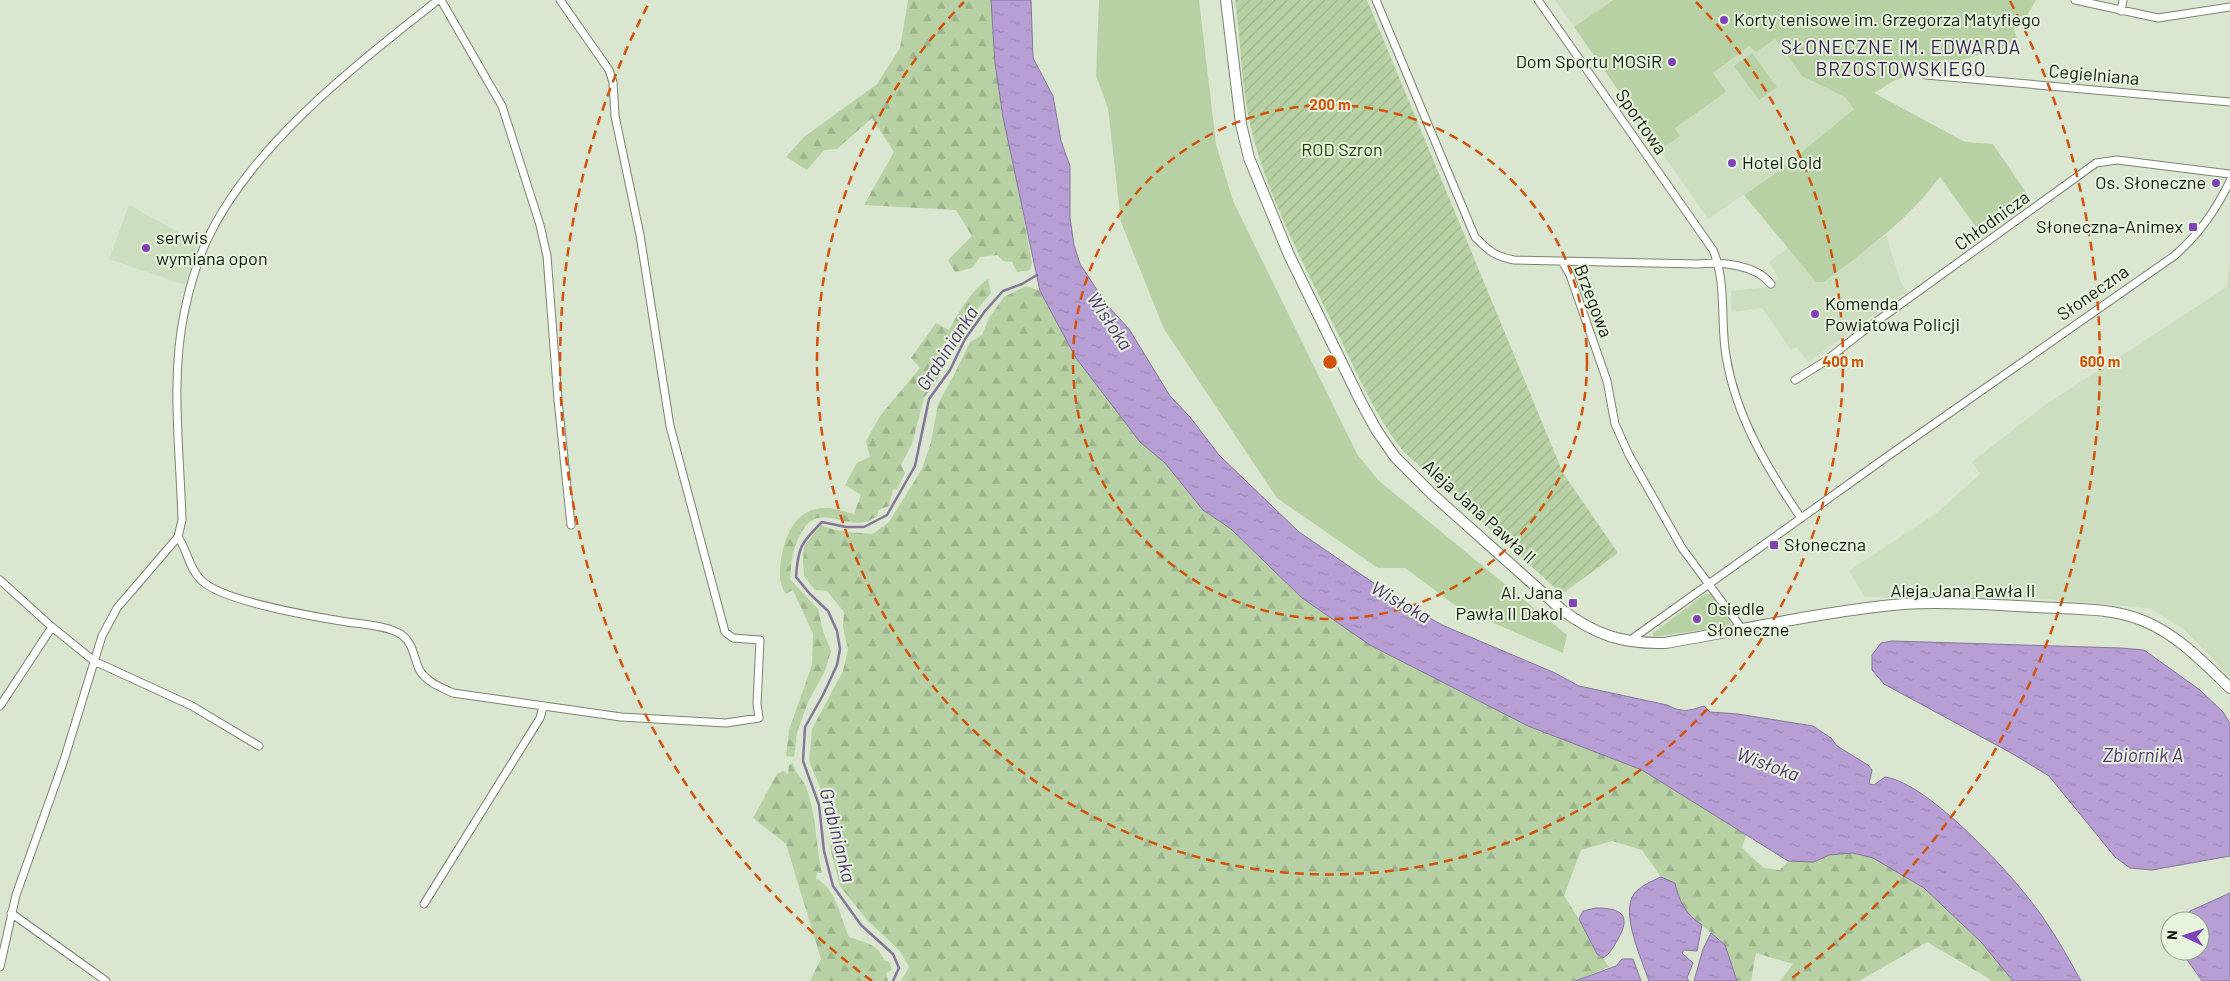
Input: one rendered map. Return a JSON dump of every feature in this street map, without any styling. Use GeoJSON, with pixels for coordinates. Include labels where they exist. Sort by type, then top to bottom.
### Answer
{"type":"FeatureCollection","features":[{"type":"Feature","properties":{"kind":"street"},"geometry":{"type":"LineString","coordinates":[[0,967],[11,913],[64,760],[102,636],[117,608],[178,537],[182,520],[177,375],[185,310],[195,273],[207,241],[230,200],[250,171],[291,127],[329,91],[439,0],[502,106],[540,225],[547,256],[571,525]]}},
{"type":"Feature","properties":{"kind":"street"},"geometry":{"type":"LineString","coordinates":[[178,537],[190,566],[203,582],[230,596],[300,615],[370,624],[402,635],[412,647],[420,670],[431,683],[453,692],[543,707],[621,717],[726,723],[759,718],[757,704],[760,640],[733,638],[725,632],[670,426],[640,235],[615,116],[613,82],[609,70],[560,0]]}},
{"type":"Feature","properties":{"kind":"street","name":"Aleja Jana Pawła II"},"geometry":{"type":"LineString","coordinates":[[1226,0],[1241,124],[1249,158],[1289,254],[1337,354],[1377,430],[1395,457],[1432,494],[1562,610],[1585,627],[1616,639],[1665,643],[1861,609],[1905,604],[2015,606],[2105,611],[2128,615],[2164,630],[2202,661],[2230,688]]}},
{"type":"Feature","properties":{"kind":"street","name":"Brzegowa"},"geometry":{"type":"LineString","coordinates":[[1376,0],[1475,237],[1488,251],[1497,257],[1563,263],[1570,275],[1607,381],[1615,424],[1629,454],[1682,548],[1709,584]]}},
{"type":"Feature","properties":{"kind":"street","name":"Sportowa"},"geometry":{"type":"LineString","coordinates":[[1538,0],[1712,250],[1718,262],[1726,356],[1739,409],[1762,459],[1801,518]]}},
{"type":"Feature","properties":{"kind":"street"},"geometry":{"type":"LineString","coordinates":[[2075,0],[2166,18],[2230,7]]}},
{"type":"Feature","properties":{"kind":"street"},"geometry":{"type":"LineString","coordinates":[[2121,10],[2123,0]]}},
{"type":"Feature","properties":{"kind":"street","name":"Cegielniana"},"geometry":{"type":"LineString","coordinates":[[1926,75],[2230,102]]}},
{"type":"Feature","properties":{"kind":"street","name":"Chłodnicza"},"geometry":{"type":"LineString","coordinates":[[1795,380],[1824,362],[1862,332],[2096,163],[2114,160],[2230,174]]}},
{"type":"Feature","properties":{"kind":"street","name":"Słoneczna"},"geometry":{"type":"LineString","coordinates":[[1630,641],[1801,518],[2174,256],[2203,228],[2218,206],[2230,181]]}},
{"type":"Feature","properties":{"kind":"street"},"geometry":{"type":"LineString","coordinates":[[1563,263],[1575,261],[1698,264],[1718,262],[1749,269],[1766,278],[1771,284]]}},
{"type":"Feature","properties":{"kind":"street"},"geometry":{"type":"LineString","coordinates":[[0,580],[52,628],[94,661],[192,706],[260,746]]}},
{"type":"Feature","properties":{"kind":"street"},"geometry":{"type":"LineString","coordinates":[[1709,584],[1742,629]]}},
{"type":"Feature","properties":{"kind":"street"},"geometry":{"type":"LineString","coordinates":[[0,706],[52,628]]}},
{"type":"Feature","properties":{"kind":"street"},"geometry":{"type":"LineString","coordinates":[[424,904],[540,718],[543,707]]}},
{"type":"Feature","properties":{"kind":"street"},"geometry":{"type":"LineString","coordinates":[[11,913],[106,981]]}},
{"type":"Feature","properties":{"kind":"shaded area"},"geometry":{"type":"Polygon","coordinates":[[[1555,0],[1613,0],[1574,27],[1555,0]]]}},
{"type":"Feature","properties":{"kind":"shaded area"},"geometry":{"type":"Polygon","coordinates":[[[1775,38],[1802,76],[1845,97],[1854,109],[1780,170],[1708,219],[1660,150],[1680,136],[1674,129],[1713,73],[1749,46],[1775,38]]]}},
{"type":"Feature","properties":{"kind":"shaded area"},"geometry":{"type":"Polygon","coordinates":[[[129,205],[193,240],[197,247],[185,285],[109,259],[129,205]]]}},
{"type":"Feature","properties":{"kind":"shaded area"},"geometry":{"type":"Polygon","coordinates":[[[1886,235],[1901,283],[1907,292],[1808,362],[1797,347],[1791,350],[1762,308],[1731,312],[1731,291],[1767,287],[1779,279],[1770,261],[1788,248],[1816,282],[1824,282],[1886,235]]]}},
{"type":"Feature","properties":{"kind":"shaded area"},"geometry":{"type":"Polygon","coordinates":[[[2230,259],[2230,677],[2184,629],[2149,608],[2044,599],[1865,597],[1849,571],[1938,512],[1980,474],[1972,462],[2045,405],[2227,287],[2230,259]]]}},
{"type":"Feature","properties":{"kind":"green space"},"geometry":{"type":"Polygon","coordinates":[[[908,0],[991,0],[995,63],[1032,263],[1030,270],[1017,272],[1012,262],[1003,261],[998,255],[980,257],[972,268],[955,272],[948,260],[972,236],[956,210],[864,205],[894,152],[872,118],[837,149],[824,150],[807,170],[786,157],[804,137],[877,84],[900,48],[908,0]]]}},
{"type":"Feature","properties":{"kind":"green space"},"geometry":{"type":"Polygon","coordinates":[[[1099,0],[1199,0],[1216,144],[1233,201],[1357,454],[1378,480],[1567,635],[1563,653],[1459,608],[1405,568],[1378,568],[1277,498],[1164,329],[1121,222],[1108,108],[1096,76],[1099,0]]]}},
{"type":"Feature","properties":{"kind":"green space","name":"ROD Szron"},"geometry":{"type":"Polygon","coordinates":[[[1235,0],[1367,0],[1563,473],[1618,553],[1562,594],[1404,452],[1375,408],[1300,256],[1277,205],[1258,154],[1251,128],[1243,81],[1235,0]]]}},
{"type":"Feature","properties":{"kind":"green space"},"geometry":{"type":"Polygon","coordinates":[[[1613,0],[2036,0],[2026,17],[2014,29],[2018,43],[1895,80],[1874,93],[1965,142],[1993,144],[2025,191],[1976,227],[1940,177],[1914,208],[1885,234],[1824,282],[1816,282],[1744,195],[1780,170],[1854,109],[1845,97],[1802,76],[1775,39],[1756,52],[1749,46],[1713,73],[1726,92],[1675,128],[1680,136],[1660,150],[1574,27],[1613,0]]]}},
{"type":"Feature","properties":{"kind":"green space"},"geometry":{"type":"Polygon","coordinates":[[[1752,53],[1777,87],[1759,100],[1734,66],[1752,53]]]}},
{"type":"Feature","properties":{"kind":"green space"},"geometry":{"type":"Polygon","coordinates":[[[988,279],[991,293],[967,321],[937,381],[924,398],[912,444],[901,465],[905,473],[897,490],[893,489],[889,506],[878,510],[878,515],[867,522],[856,523],[823,517],[816,518],[802,531],[796,543],[790,579],[818,609],[823,631],[831,651],[825,671],[808,702],[797,733],[794,757],[786,756],[789,730],[812,665],[813,634],[793,590],[785,594],[780,581],[781,558],[787,536],[798,519],[806,512],[830,508],[854,514],[861,495],[845,485],[857,463],[870,457],[866,441],[880,416],[920,368],[911,358],[936,323],[949,330],[966,302],[976,289],[988,279]]]}},
{"type":"Feature","properties":{"kind":"green space"},"geometry":{"type":"Polygon","coordinates":[[[1026,286],[1040,291],[1076,358],[1140,442],[1165,463],[1203,510],[1231,529],[1302,598],[1370,645],[1528,726],[1642,770],[1746,835],[1742,848],[1764,868],[1780,870],[1788,861],[1814,862],[1829,855],[1853,853],[1873,858],[1924,888],[1981,942],[2013,981],[1991,981],[1927,942],[1859,981],[1780,981],[1793,964],[1756,953],[1751,981],[1737,981],[1725,945],[1692,919],[1678,898],[1675,883],[1661,877],[1642,850],[1612,841],[1581,850],[1564,896],[1579,919],[1597,954],[1603,958],[1609,967],[1575,981],[901,981],[909,967],[899,950],[867,920],[840,886],[831,851],[828,806],[809,761],[812,729],[843,671],[848,650],[843,627],[844,612],[827,591],[815,590],[804,576],[804,546],[821,525],[840,531],[873,534],[889,522],[922,469],[931,442],[938,404],[970,342],[982,335],[989,318],[1004,297],[1026,286]]]}},
{"type":"Feature","properties":{"kind":"green space"},"geometry":{"type":"Polygon","coordinates":[[[1705,594],[1711,594],[1731,623],[1729,626],[1653,637],[1653,633],[1705,594]]]}},
{"type":"Feature","properties":{"kind":"green space"},"geometry":{"type":"Polygon","coordinates":[[[793,763],[806,787],[812,808],[822,873],[817,873],[816,878],[829,890],[833,897],[849,937],[874,947],[884,960],[889,962],[892,970],[886,973],[888,981],[810,981],[821,959],[786,844],[753,818],[777,774],[783,771],[788,774],[789,765],[793,763]]]}},
{"type":"Feature","properties":{"kind":"water","name":"Wisłoka"},"geometry":{"type":"Polygon","coordinates":[[[991,0],[1031,0],[1033,58],[1053,96],[1061,141],[1070,166],[1070,218],[1074,245],[1080,264],[1107,305],[1129,329],[1170,396],[1190,417],[1219,455],[1299,532],[1400,601],[1442,625],[1555,673],[1579,686],[1682,710],[1704,706],[1710,712],[1738,714],[1813,726],[1831,738],[1837,746],[1868,765],[1872,770],[1869,784],[1874,785],[1885,777],[1904,783],[1949,815],[1973,837],[2034,905],[2055,936],[2081,981],[2013,981],[1981,942],[1924,888],[1873,858],[1853,853],[1829,855],[1814,862],[1788,861],[1642,770],[1528,726],[1370,645],[1302,598],[1231,529],[1203,510],[1165,463],[1140,442],[1076,358],[1040,291],[1003,117],[995,63],[991,0]]]}},
{"type":"Feature","properties":{"kind":"water","name":"Zbiornik A"},"geometry":{"type":"Polygon","coordinates":[[[1892,641],[2144,650],[2200,690],[2223,712],[2230,723],[2230,856],[2152,870],[2130,868],[2115,857],[2049,776],[2013,754],[1884,684],[1872,670],[1872,655],[1881,643],[1892,641]]]}},
{"type":"Feature","properties":{"kind":"water"},"geometry":{"type":"Polygon","coordinates":[[[1661,877],[1675,883],[1684,907],[1702,925],[1697,951],[1684,950],[1682,953],[1693,963],[1687,978],[1689,981],[1649,981],[1637,949],[1629,913],[1630,902],[1634,894],[1643,886],[1661,877]]]}},
{"type":"Feature","properties":{"kind":"water"},"geometry":{"type":"Polygon","coordinates":[[[2230,893],[2230,981],[2202,981],[2188,961],[2210,961],[2210,911],[2190,911],[2230,893]]]}},
{"type":"Feature","properties":{"kind":"water"},"geometry":{"type":"Polygon","coordinates":[[[1596,908],[1618,911],[1624,919],[1622,931],[1618,939],[1610,952],[1603,958],[1597,954],[1579,919],[1583,911],[1596,908]]]}},
{"type":"Feature","properties":{"kind":"water"},"geometry":{"type":"Polygon","coordinates":[[[1711,933],[1725,945],[1737,981],[1694,981],[1703,949],[1711,933]]]}},
{"type":"Feature","properties":{"kind":"water"},"geometry":{"type":"Polygon","coordinates":[[[1622,959],[1633,959],[1641,981],[1575,981],[1616,966],[1622,959]]]}},
{"type":"Feature","properties":{"kind":"waterway","name":"Grabinianka"},"geometry":{"type":"LineString","coordinates":[[893,981],[899,968],[893,954],[861,925],[833,886],[824,851],[819,805],[803,761],[805,727],[837,665],[840,649],[837,631],[828,611],[796,577],[798,559],[805,541],[822,522],[846,527],[864,527],[887,515],[915,466],[929,399],[950,370],[965,339],[985,311],[1003,291],[1022,284],[1037,275]]}},
{"type":"Feature","properties":{"kind":"place","name":"Korty tenisowe im. Grzegorza Matyfiego"},"geometry":{"type":"Point","coordinates":[1724,20]}},
{"type":"Feature","properties":{"kind":"place","name":"Dom Sportu MOSiR"},"geometry":{"type":"Point","coordinates":[1672,62]}},
{"type":"Feature","properties":{"kind":"place","name":"Hotel Gold"},"geometry":{"type":"Point","coordinates":[1732,163]}},
{"type":"Feature","properties":{"kind":"place","name":"Os. Słoneczne"},"geometry":{"type":"Point","coordinates":[2216,183]}},
{"type":"Feature","properties":{"kind":"place","name":"Słoneczna-Animex"},"geometry":{"type":"Point","coordinates":[2193,227]}},
{"type":"Feature","properties":{"kind":"place","name":"serwis wymiana opon"},"geometry":{"type":"Point","coordinates":[146,248]}},
{"type":"Feature","properties":{"kind":"place","name":"Komenda Powiatowa Policji"},"geometry":{"type":"Point","coordinates":[1815,314]}},
{"type":"Feature","properties":{"kind":"place","name":"Słoneczna"},"geometry":{"type":"Point","coordinates":[1774,545]}},
{"type":"Feature","properties":{"kind":"place","name":"Al. Jana Pawła II Dakol"},"geometry":{"type":"Point","coordinates":[1573,603]}},
{"type":"Feature","properties":{"kind":"place","name":"Osiedle Słoneczne"},"geometry":{"type":"Point","coordinates":[1697,619]}},
{"type":"Feature","properties":{"kind":"district","name":"SŁONECZNE IM. EDWARDA BRZOSTOWSKIEGO"},"geometry":{"type":"Point","coordinates":[1901,58]}}]}
